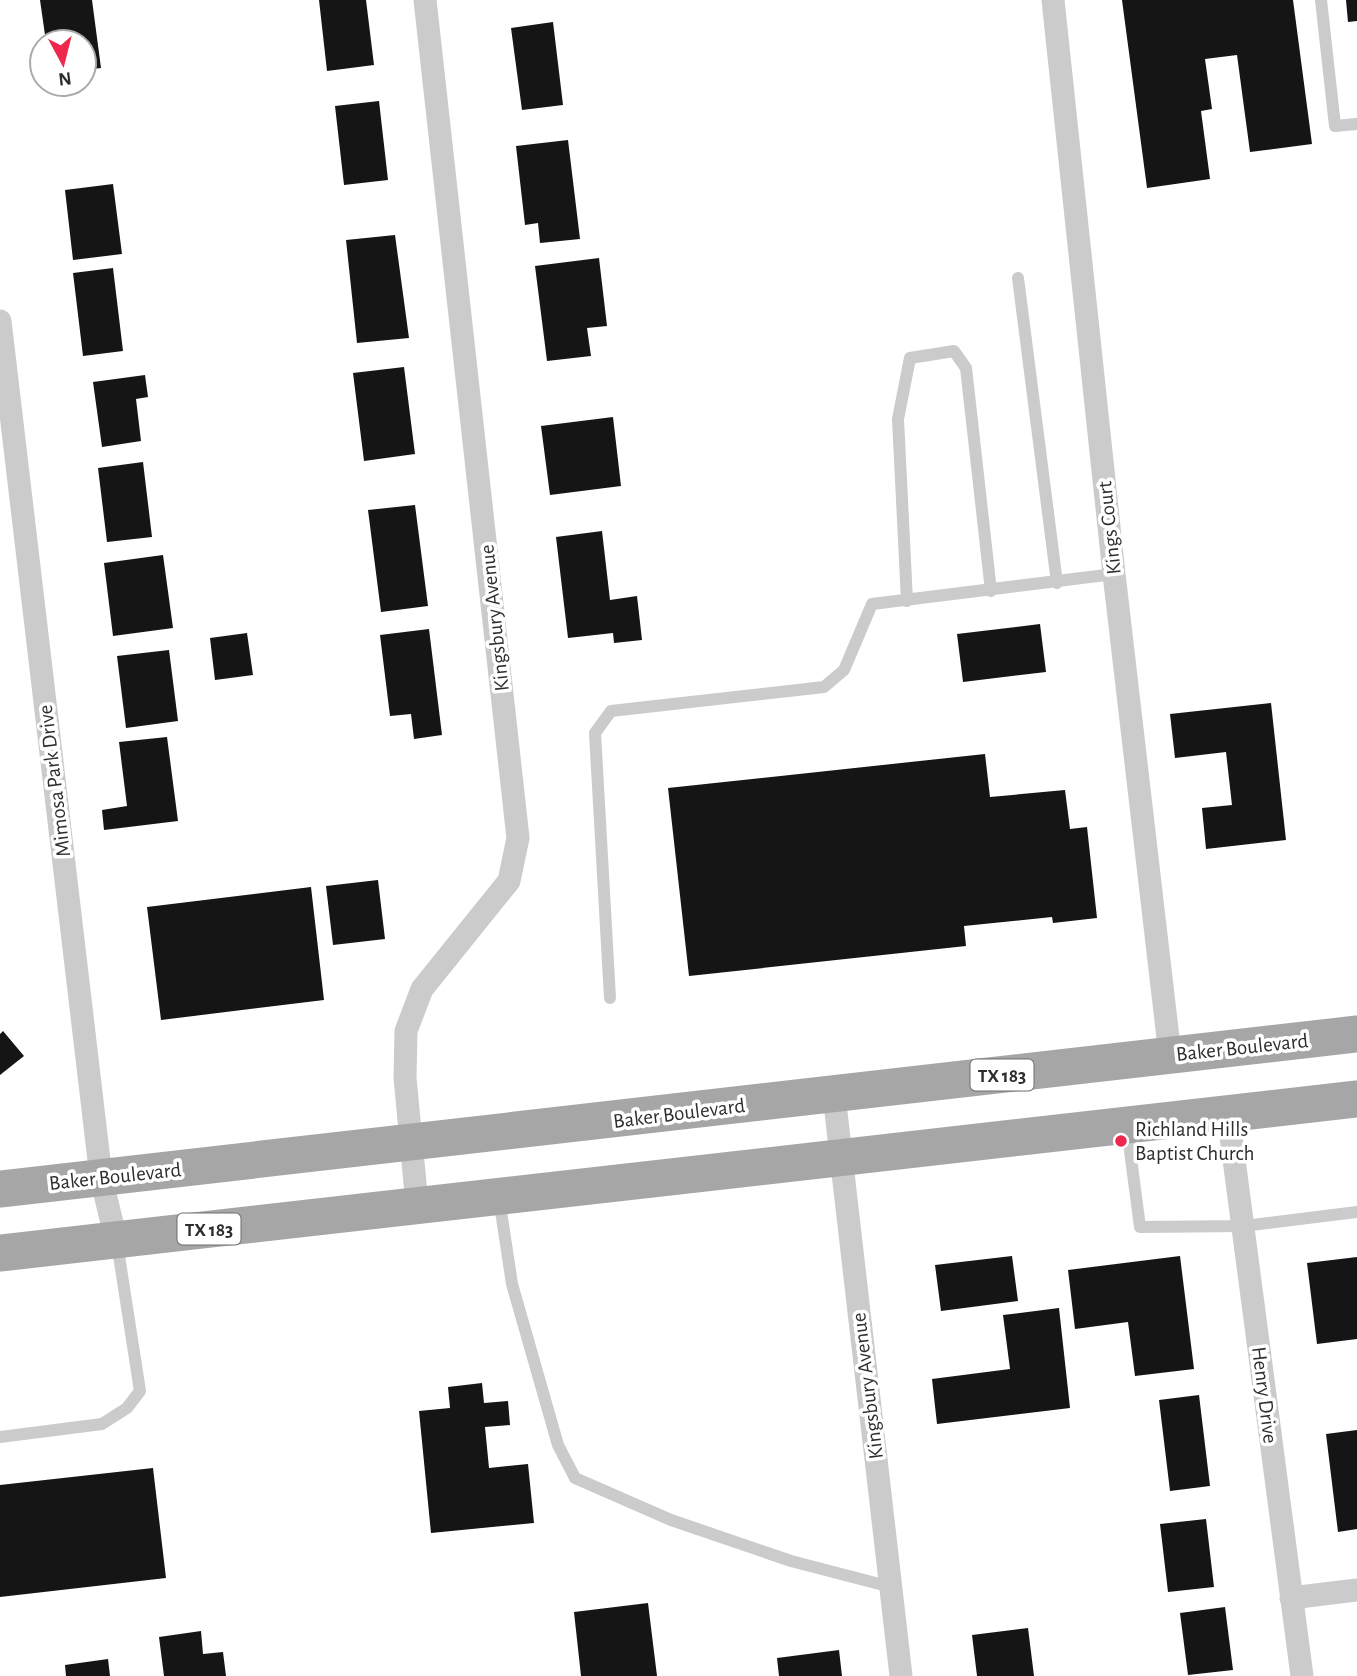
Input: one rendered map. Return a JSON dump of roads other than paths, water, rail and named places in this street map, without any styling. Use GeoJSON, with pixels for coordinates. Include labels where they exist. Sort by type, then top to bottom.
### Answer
{"type":"FeatureCollection","features":[{"type":"Feature","properties":{"kind":"main road","name":"Baker Boulevard"},"geometry":{"type":"LineString","coordinates":[[0,1189],[1357,1034]]}},
{"type":"Feature","properties":{"kind":"main road","name":"TX 183"},"geometry":{"type":"LineString","coordinates":[[0,1253],[418,1203],[1357,1099]]}},
{"type":"Feature","properties":{"kind":"street","name":"Kingsbury Avenue"},"geometry":{"type":"LineString","coordinates":[[418,1203],[405,1078],[406,1031],[422,989],[509,881],[518,838],[425,0]]}},
{"type":"Feature","properties":{"kind":"street","name":"Kings Court"},"geometry":{"type":"LineString","coordinates":[[1053,0],[1114,574],[1170,1055]]}},
{"type":"Feature","properties":{"kind":"street","name":"Mimosa Park Drive"},"geometry":{"type":"LineString","coordinates":[[0,321],[101,1177],[116,1240]]}},
{"type":"Feature","properties":{"kind":"street","name":"Kingsbury Avenue"},"geometry":{"type":"LineString","coordinates":[[834,1095],[901,1676]]}},
{"type":"Feature","properties":{"kind":"street","name":"Henry Drive"},"geometry":{"type":"LineString","coordinates":[[1228,1114],[1301,1676]]}},
{"type":"Feature","properties":{"kind":"street"},"geometry":{"type":"LineString","coordinates":[[1292,1598],[1357,1590]]}},
{"type":"Feature","properties":{"kind":"lane"},"geometry":{"type":"LineString","coordinates":[[1321,0],[1335,126],[1357,124]]}},
{"type":"Feature","properties":{"kind":"lane"},"geometry":{"type":"LineString","coordinates":[[1018,278],[1057,583]]}},
{"type":"Feature","properties":{"kind":"lane"},"geometry":{"type":"LineString","coordinates":[[907,601],[898,419],[910,358],[954,351],[966,368],[991,591]]}},
{"type":"Feature","properties":{"kind":"lane"},"geometry":{"type":"LineString","coordinates":[[610,998],[595,733],[611,711],[824,687],[844,670],[872,604],[1114,574]]}},
{"type":"Feature","properties":{"kind":"lane"},"geometry":{"type":"LineString","coordinates":[[1127,1125],[1140,1227],[1243,1226],[1357,1212]]}},
{"type":"Feature","properties":{"kind":"lane"},"geometry":{"type":"LineString","coordinates":[[499,1195],[512,1284],[558,1445],[575,1478],[683,1524],[791,1561],[891,1587]]}},
{"type":"Feature","properties":{"kind":"lane"},"geometry":{"type":"LineString","coordinates":[[0,1437],[102,1424],[127,1408],[140,1391],[116,1240]]}},
{"type":"Feature","properties":{"kind":"place","name":"Richland Hills Baptist Church"},"geometry":{"type":"Point","coordinates":[1121,1141]}}]}
